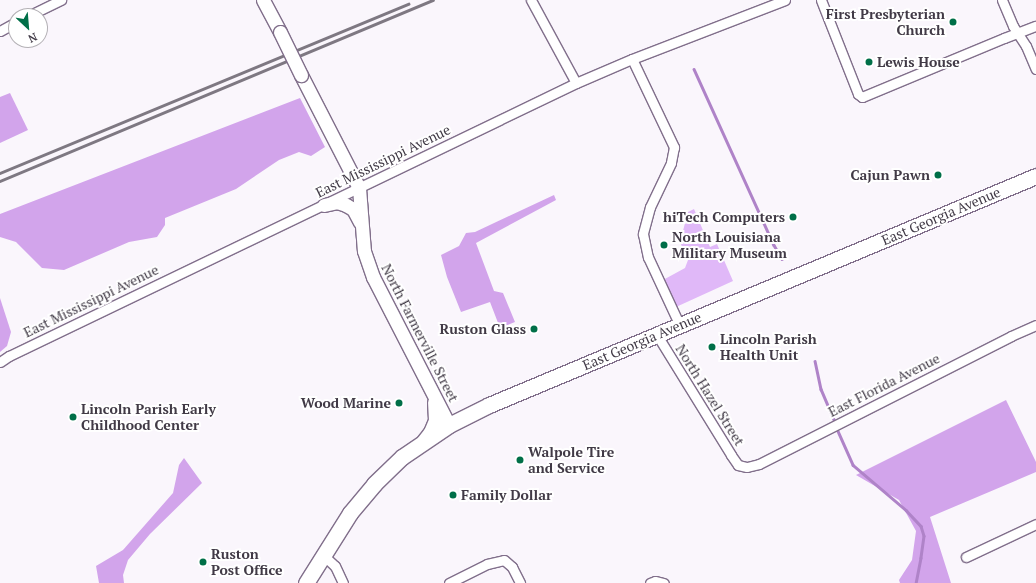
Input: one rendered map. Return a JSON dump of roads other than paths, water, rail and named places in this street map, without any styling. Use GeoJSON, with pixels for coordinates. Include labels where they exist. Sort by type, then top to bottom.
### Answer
{"type":"FeatureCollection","features":[{"type":"Feature","properties":{"kind":"main road","name":"East Georgia Avenue"},"geometry":{"type":"LineString","coordinates":[[306,583],[350,513],[374,484],[402,457],[449,425],[489,405],[1036,176]]}},
{"type":"Feature","properties":{"kind":"street"},"geometry":{"type":"LineString","coordinates":[[44,8],[61,0]]}},
{"type":"Feature","properties":{"kind":"street","name":"North Farmerville Street"},"geometry":{"type":"LineString","coordinates":[[263,0],[359,188],[364,251],[373,277],[449,425]]}},
{"type":"Feature","properties":{"kind":"street"},"geometry":{"type":"LineString","coordinates":[[532,0],[576,83]]}},
{"type":"Feature","properties":{"kind":"street","name":"East Mississippi Avenue"},"geometry":{"type":"LineString","coordinates":[[0,362],[9,356],[576,83],[632,59],[785,0]]}},
{"type":"Feature","properties":{"kind":"street"},"geometry":{"type":"LineString","coordinates":[[821,0],[858,94],[865,97],[1036,26]]}},
{"type":"Feature","properties":{"kind":"street"},"geometry":{"type":"LineString","coordinates":[[1002,0],[1036,69]]}},
{"type":"Feature","properties":{"kind":"street"},"geometry":{"type":"LineString","coordinates":[[632,59],[674,147],[671,163],[650,207],[643,234],[648,257],[680,326]]}},
{"type":"Feature","properties":{"kind":"street"},"geometry":{"type":"LineString","coordinates":[[324,205],[337,202],[346,205],[353,209],[362,226]]}},
{"type":"Feature","properties":{"kind":"street","name":"East Florida Avenue"},"geometry":{"type":"LineString","coordinates":[[744,467],[759,464],[1004,339],[1036,325]]}},
{"type":"Feature","properties":{"kind":"street","name":"North Hazel Street"},"geometry":{"type":"LineString","coordinates":[[657,335],[725,446],[737,463],[744,467]]}},
{"type":"Feature","properties":{"kind":"street"},"geometry":{"type":"LineString","coordinates":[[418,446],[430,432],[436,416],[426,382]]}},
{"type":"Feature","properties":{"kind":"street"},"geometry":{"type":"LineString","coordinates":[[966,557],[1036,524]]}},
{"type":"Feature","properties":{"kind":"street"},"geometry":{"type":"LineString","coordinates":[[323,555],[335,566],[343,583]]}},
{"type":"Feature","properties":{"kind":"street"},"geometry":{"type":"LineString","coordinates":[[449,583],[487,564],[504,560],[512,567],[520,583]]}},
{"type":"Feature","properties":{"kind":"street"},"geometry":{"type":"LineString","coordinates":[[650,583],[655,581],[664,583]]}},
{"type":"Feature","properties":{"kind":"waterway"},"geometry":{"type":"LineString","coordinates":[[694,69],[774,245],[782,259]]}},
{"type":"Feature","properties":{"kind":"waterway"},"geometry":{"type":"LineString","coordinates":[[815,361],[821,389],[834,419]]}},
{"type":"Feature","properties":{"kind":"waterway"},"geometry":{"type":"LineString","coordinates":[[838,431],[853,465],[906,510],[921,526],[924,536],[916,583]]}},
{"type":"Feature","properties":{"kind":"railway"},"geometry":{"type":"LineString","coordinates":[[0,181],[433,0]]}},
{"type":"Feature","properties":{"kind":"railway"},"geometry":{"type":"LineString","coordinates":[[0,173],[408,4]]}},
{"type":"Feature","properties":{"kind":"place","name":"First Presbyterian Church"},"geometry":{"type":"Point","coordinates":[953,22]}},
{"type":"Feature","properties":{"kind":"place","name":"Lewis House"},"geometry":{"type":"Point","coordinates":[869,62]}},
{"type":"Feature","properties":{"kind":"place","name":"Cajun Pawn"},"geometry":{"type":"Point","coordinates":[938,175]}},
{"type":"Feature","properties":{"kind":"place","name":"hiTech Computers"},"geometry":{"type":"Point","coordinates":[793,217]}},
{"type":"Feature","properties":{"kind":"place","name":"North Louisiana Military Museum"},"geometry":{"type":"Point","coordinates":[664,245]}},
{"type":"Feature","properties":{"kind":"place","name":"Ruston Glass"},"geometry":{"type":"Point","coordinates":[534,329]}},
{"type":"Feature","properties":{"kind":"place","name":"Lincoln Parish Health Unit"},"geometry":{"type":"Point","coordinates":[712,347]}},
{"type":"Feature","properties":{"kind":"place","name":"Wood Marine"},"geometry":{"type":"Point","coordinates":[399,403]}},
{"type":"Feature","properties":{"kind":"place","name":"Lincoln Parish Early Childhood Center"},"geometry":{"type":"Point","coordinates":[73,417]}},
{"type":"Feature","properties":{"kind":"place","name":"Walpole Tire and Service"},"geometry":{"type":"Point","coordinates":[520,460]}},
{"type":"Feature","properties":{"kind":"place","name":"Family Dollar"},"geometry":{"type":"Point","coordinates":[453,495]}},
{"type":"Feature","properties":{"kind":"place","name":"Ruston Post Office"},"geometry":{"type":"Point","coordinates":[203,562]}}]}
